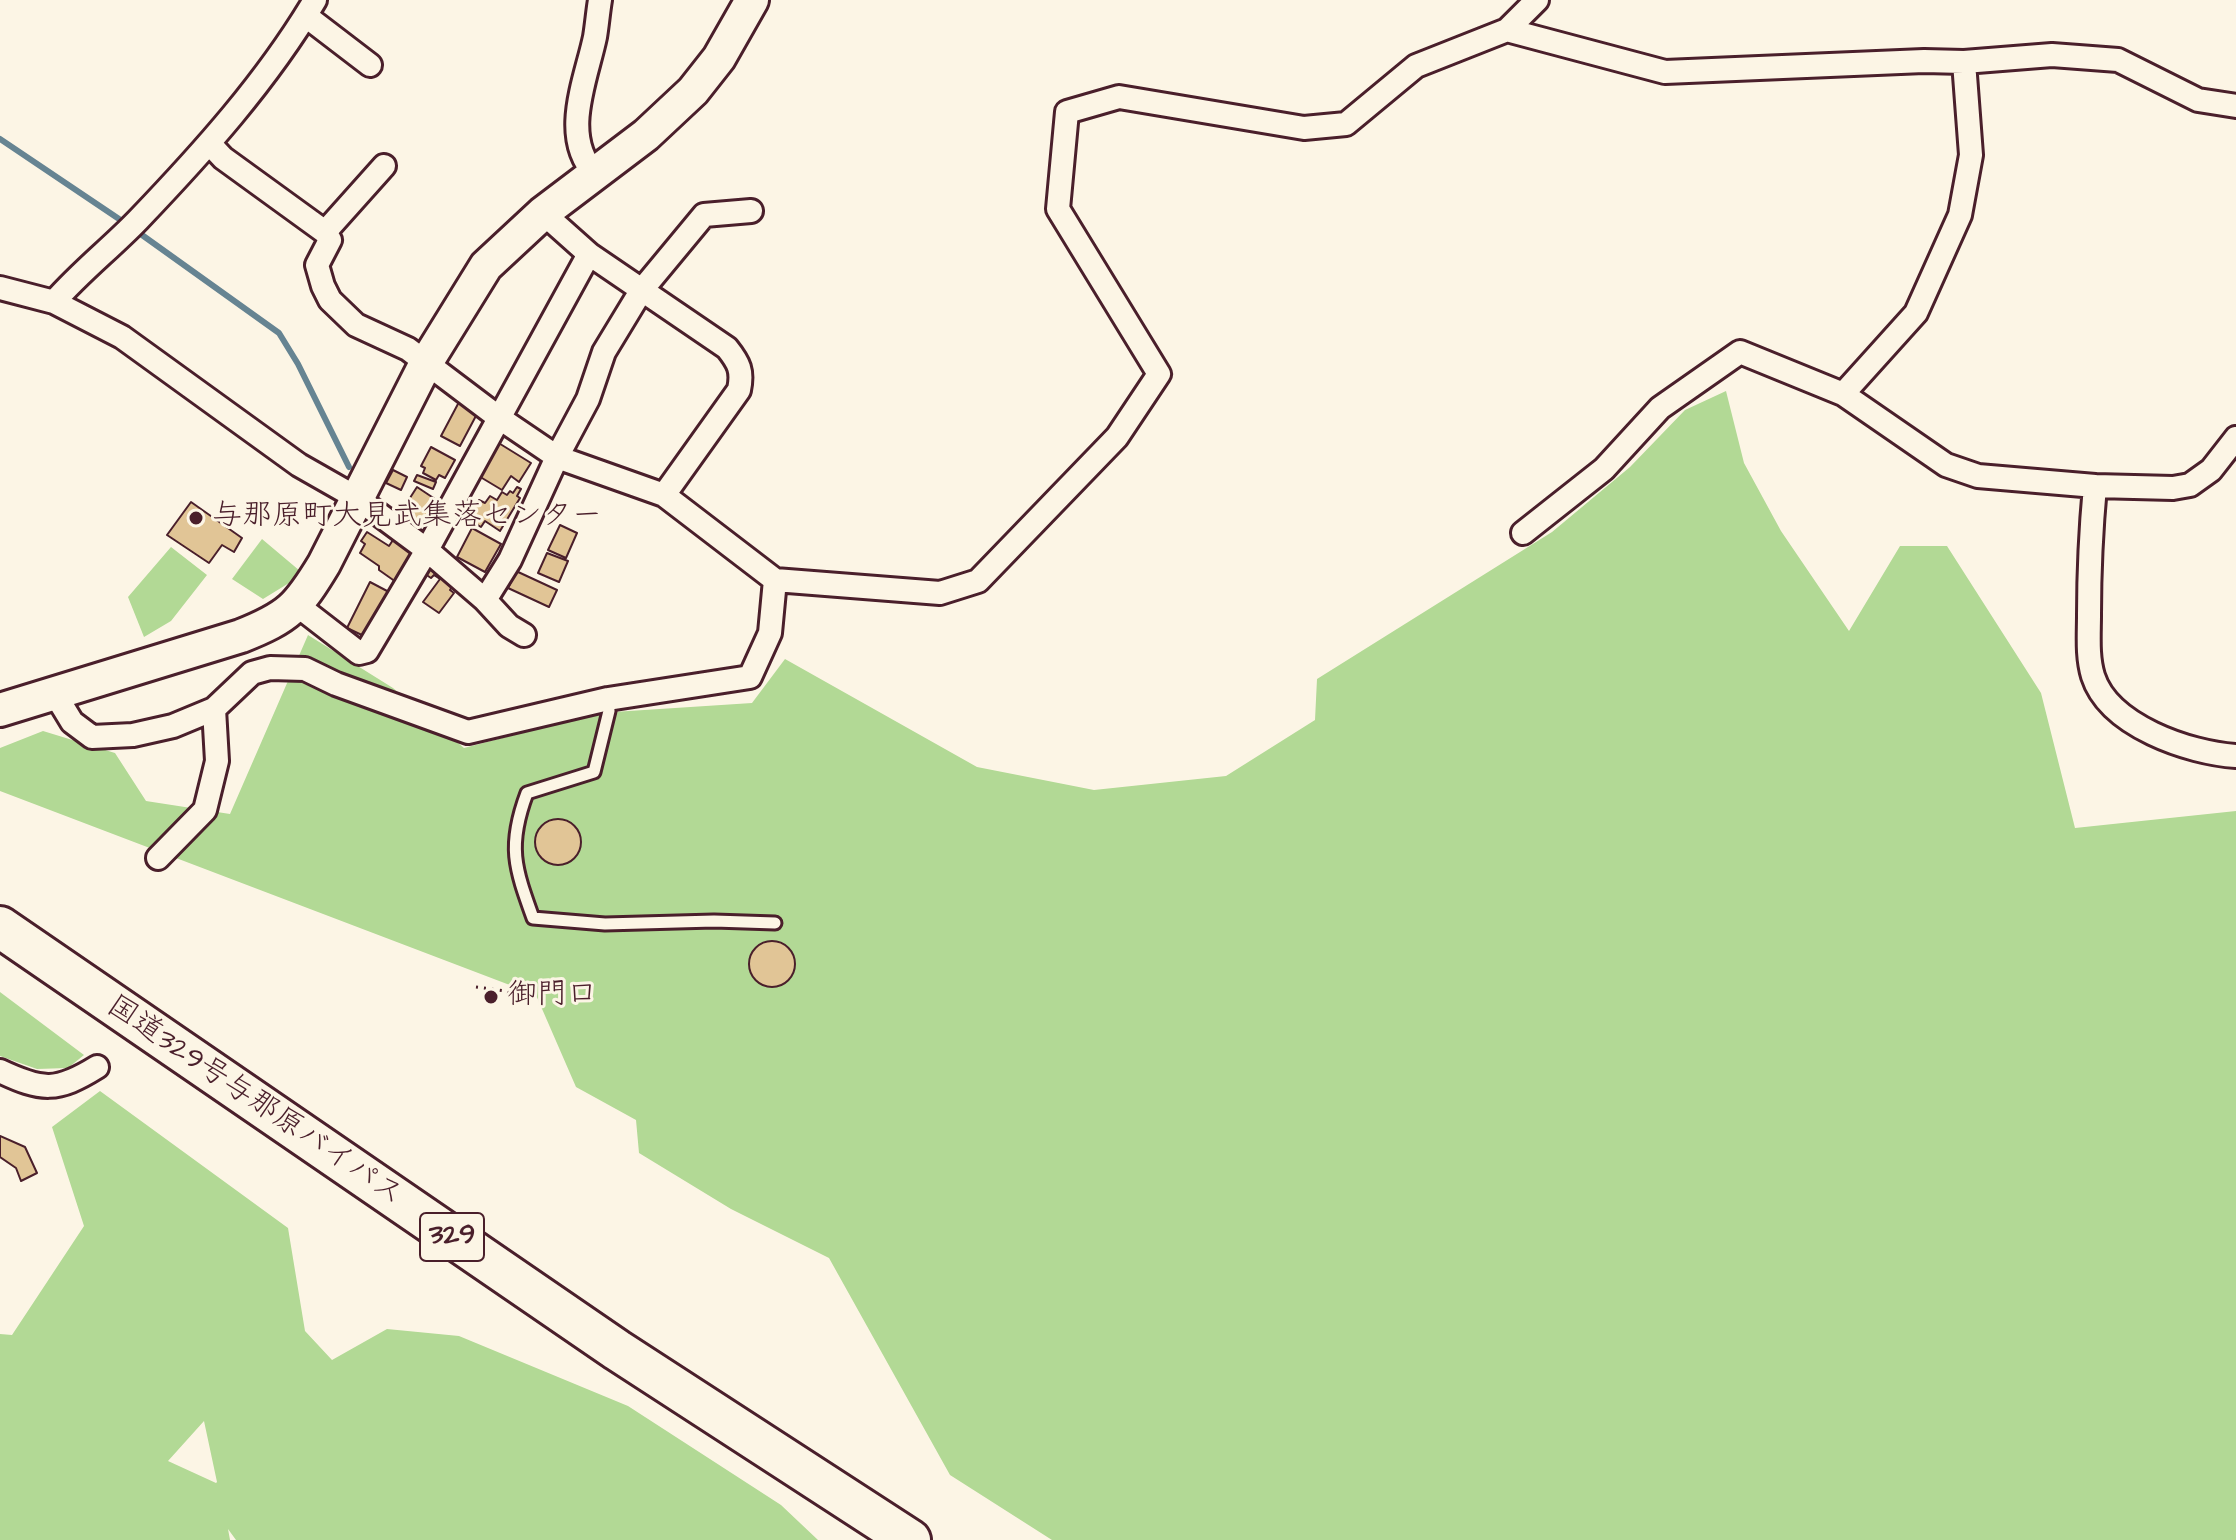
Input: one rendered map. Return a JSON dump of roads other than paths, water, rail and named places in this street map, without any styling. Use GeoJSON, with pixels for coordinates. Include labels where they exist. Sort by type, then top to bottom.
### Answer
{"type":"FeatureCollection","features":[{"type":"Feature","properties":{"kind":"highway","name":"国道329号与那原バイパス"},"geometry":{"type":"LineString","coordinates":[[0,927],[617,1350],[910,1540]]}},
{"type":"Feature","properties":{"kind":"street"},"geometry":{"type":"LineString","coordinates":[[595,174],[580,150],[578,99],[595,35],[600,0]]}},
{"type":"Feature","properties":{"kind":"street"},"geometry":{"type":"LineString","coordinates":[[0,710],[241,636],[272,624],[297,605],[324,564],[426,363],[486,266],[543,213],[646,135],[693,91],[719,58],[752,0]]}},
{"type":"Feature","properties":{"kind":"street"},"geometry":{"type":"LineString","coordinates":[[209,143],[223,158],[325,232],[330,240],[317,265],[323,286],[330,300],[356,325],[408,349],[557,457],[664,495],[775,580],[940,593],[978,581],[1117,437],[1159,374],[1058,209],[1067,112],[1119,97],[1304,128],[1346,124],[1416,66],[1507,30],[1537,0]]}},
{"type":"Feature","properties":{"kind":"street"},"geometry":{"type":"LineString","coordinates":[[54,302],[136,222],[209,143],[276,63],[310,8],[370,65]]}},
{"type":"Feature","properties":{"kind":"street"},"geometry":{"type":"LineString","coordinates":[[1507,30],[1665,72],[1964,62],[2052,55],[2118,60],[2198,100],[2236,106]]}},
{"type":"Feature","properties":{"kind":"street"},"geometry":{"type":"LineString","coordinates":[[1843,394],[1916,313],[1960,215],[1971,155],[1964,62]]}},
{"type":"Feature","properties":{"kind":"street"},"geometry":{"type":"LineString","coordinates":[[325,232],[384,166]]}},
{"type":"Feature","properties":{"kind":"street"},"geometry":{"type":"LineString","coordinates":[[485,600],[510,560],[557,457],[588,399],[604,352],[641,291],[704,215],[751,211]]}},
{"type":"Feature","properties":{"kind":"street"},"geometry":{"type":"LineString","coordinates":[[543,213],[589,254],[727,348],[738,361],[742,374],[739,390],[664,495]]}},
{"type":"Feature","properties":{"kind":"street"},"geometry":{"type":"LineString","coordinates":[[297,605],[359,653],[367,651],[427,550],[589,254]]}},
{"type":"Feature","properties":{"kind":"street"},"geometry":{"type":"LineString","coordinates":[[0,288],[54,302],[122,337],[299,465],[357,498],[427,550],[485,600],[509,626],[524,635]]}},
{"type":"Feature","properties":{"kind":"street"},"geometry":{"type":"LineString","coordinates":[[1523,533],[1604,469],[1660,408],[1740,352],[1843,394],[1946,465],[1978,476],[2157,489],[2190,485],[2211,470],[2236,438]]}},
{"type":"Feature","properties":{"kind":"street"},"geometry":{"type":"LineString","coordinates":[[2095,486],[2089,562],[2089,652],[2093,677],[2103,694],[2121,713],[2141,727],[2194,749],[2236,756]]}},
{"type":"Feature","properties":{"kind":"street"},"geometry":{"type":"LineString","coordinates":[[55,694],[72,722],[92,737],[133,735],[173,726],[214,709],[252,673],[270,668],[305,669],[336,684],[468,732],[608,699],[750,677],[770,633],[775,580]]}},
{"type":"Feature","properties":{"kind":"street"},"geometry":{"type":"LineString","coordinates":[[158,858],[205,810],[217,761],[214,709]]}},
{"type":"Feature","properties":{"kind":"street"},"geometry":{"type":"LineString","coordinates":[[2,1077],[31,1085],[54,1086],[74,1081],[97,1067]]}},
{"type":"Feature","properties":{"kind":"lane"},"geometry":{"type":"LineString","coordinates":[[608,699],[609,711],[594,772],[527,793],[517,820],[515,867],[533,918],[605,924],[775,923]]}},
{"type":"Feature","properties":{"kind":"waterway"},"geometry":{"type":"LineString","coordinates":[[0,139],[125,223]]}},
{"type":"Feature","properties":{"kind":"waterway"},"geometry":{"type":"LineString","coordinates":[[142,235],[279,333],[298,364],[349,467]]}},
{"type":"Feature","properties":{"kind":"place","name":"与那原町大見武集落センター"},"geometry":{"type":"Point","coordinates":[196,518]}},
{"type":"Feature","properties":{"kind":"place","name":"御門口"},"geometry":{"type":"Point","coordinates":[491,997]}}]}
